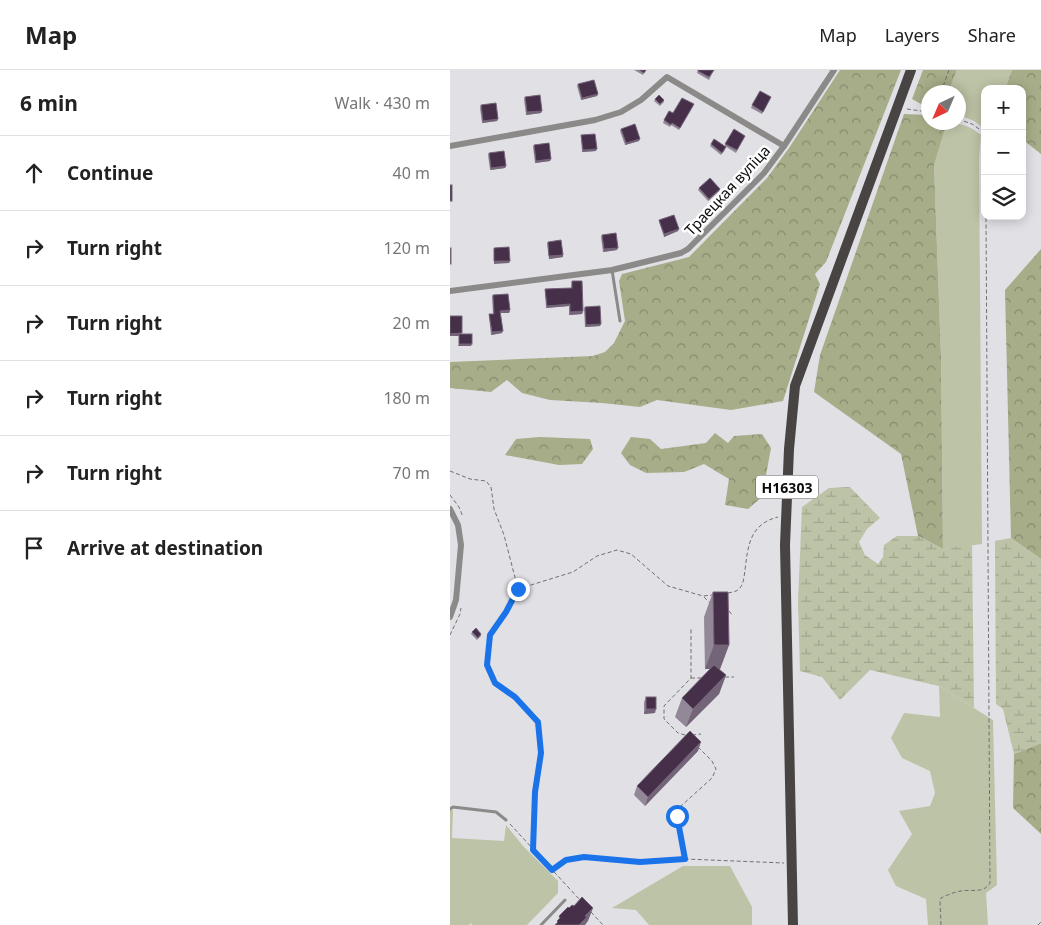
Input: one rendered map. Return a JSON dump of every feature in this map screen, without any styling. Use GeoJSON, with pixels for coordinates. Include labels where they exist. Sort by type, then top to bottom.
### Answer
{"type":"FeatureCollection","features":[{"type":"Feature","properties":{"kind":"main road","name":"Н16303"},"geometry":{"type":"LineString","coordinates":[[793,925],[785,545],[789,449],[795,386],[911,70]]}},
{"type":"Feature","properties":{"kind":"street","name":"Траецкая вуліца"},"geometry":{"type":"LineString","coordinates":[[450,291],[612,270],[688,250],[764,174],[834,70]]}},
{"type":"Feature","properties":{"kind":"street"},"geometry":{"type":"LineString","coordinates":[[450,146],[595,120],[613,115],[641,100],[667,74],[784,146]]}},
{"type":"Feature","properties":{"kind":"street"},"geometry":{"type":"LineString","coordinates":[[450,509],[458,525],[461,545],[456,600],[450,617]]}},
{"type":"Feature","properties":{"kind":"lane"},"geometry":{"type":"LineString","coordinates":[[612,270],[620,321]]}},
{"type":"Feature","properties":{"kind":"lane"},"geometry":{"type":"LineString","coordinates":[[450,809],[453,807],[496,812],[506,820]]}},
{"type":"Feature","properties":{"kind":"lane"},"geometry":{"type":"LineString","coordinates":[[541,925],[565,900]]}},
{"type":"Feature","properties":{"kind":"path"},"geometry":{"type":"LineString","coordinates":[[944,85],[949,70]]}},
{"type":"Feature","properties":{"kind":"path"},"geometry":{"type":"LineString","coordinates":[[897,108],[921,111]]}},
{"type":"Feature","properties":{"kind":"path"},"geometry":{"type":"LineString","coordinates":[[966,122],[981,131]]}},
{"type":"Feature","properties":{"kind":"path"},"geometry":{"type":"LineString","coordinates":[[941,925],[941,898],[961,891],[982,890],[990,883],[986,220]]}},
{"type":"Feature","properties":{"kind":"path"},"geometry":{"type":"LineString","coordinates":[[450,471],[470,479],[486,481],[491,487],[494,509],[504,536],[518,589],[506,612],[490,635],[487,665],[495,683],[515,697],[538,722],[541,753],[535,792],[533,850]]}},
{"type":"Feature","properties":{"kind":"path"},"geometry":{"type":"LineString","coordinates":[[723,593],[736,591],[741,588],[747,547],[758,526],[768,519],[786,515]]}},
{"type":"Feature","properties":{"kind":"path"},"geometry":{"type":"LineString","coordinates":[[518,589],[573,572],[597,556],[617,550],[632,554],[668,586],[703,596],[713,595]]}},
{"type":"Feature","properties":{"kind":"path"},"geometry":{"type":"LineString","coordinates":[[703,596],[711,604]]}},
{"type":"Feature","properties":{"kind":"path"},"geometry":{"type":"LineString","coordinates":[[726,607],[733,616]]}},
{"type":"Feature","properties":{"kind":"path"},"geometry":{"type":"LineString","coordinates":[[691,629],[691,678],[664,706],[664,719],[678,733],[688,736],[701,734]]}},
{"type":"Feature","properties":{"kind":"path"},"geometry":{"type":"LineString","coordinates":[[726,677],[734,677]]}},
{"type":"Feature","properties":{"kind":"path"},"geometry":{"type":"LineString","coordinates":[[691,678],[708,678]]}},
{"type":"Feature","properties":{"kind":"path"},"geometry":{"type":"LineString","coordinates":[[685,859],[677,816],[681,806],[712,778],[716,769],[694,742]]}},
{"type":"Feature","properties":{"kind":"path"},"geometry":{"type":"LineString","coordinates":[[506,820],[585,905]]}},
{"type":"Feature","properties":{"kind":"path"},"geometry":{"type":"LineString","coordinates":[[552,870],[566,860],[584,857],[640,862],[685,859],[792,863]]}},
{"type":"Feature","properties":{"kind":"path"},"geometry":{"type":"LineString","coordinates":[[591,912],[602,925]]}},
{"type":"Feature","properties":{"kind":"path"},"geometry":{"type":"LineString","coordinates":[[1038,925],[1041,922]]}},
{"type":"Feature","properties":{"kind":"green space"},"geometry":{"type":"Polygon","coordinates":[[[840,70],[901,70],[826,262],[815,274],[820,284],[783,401],[731,410],[657,400],[640,407],[550,400],[522,393],[507,380],[491,392],[450,388],[450,362],[593,356],[605,352],[614,343],[625,321],[619,281],[622,274],[689,257],[767,178],[840,70]]]}},
{"type":"Feature","properties":{"kind":"green space"},"geometry":{"type":"Polygon","coordinates":[[[923,70],[957,70],[951,85],[921,85],[921,104],[912,99],[923,70]]]}},
{"type":"Feature","properties":{"kind":"green space"},"geometry":{"type":"Polygon","coordinates":[[[957,70],[1012,70],[1006,85],[981,85],[981,126],[966,118],[966,85],[951,85],[957,70]]]}},
{"type":"Feature","properties":{"kind":"green space"},"geometry":{"type":"Polygon","coordinates":[[[1012,70],[1041,70],[1041,154],[1026,142],[1026,85],[1006,85],[1012,70]]]}},
{"type":"Feature","properties":{"kind":"green space"},"geometry":{"type":"Polygon","coordinates":[[[904,114],[921,115],[921,130],[945,130],[934,165],[941,357],[943,549],[918,536],[901,454],[814,392],[820,355],[904,114]]]}},
{"type":"Feature","properties":{"kind":"green space"},"geometry":{"type":"Polygon","coordinates":[[[966,126],[981,135],[979,158],[982,544],[943,549],[941,357],[934,165],[945,130],[966,130],[966,126]]]}},
{"type":"Feature","properties":{"kind":"green space"},"geometry":{"type":"Polygon","coordinates":[[[1041,249],[1041,559],[1011,538],[1005,290],[1041,249]]]}},
{"type":"Feature","properties":{"kind":"green space"},"geometry":{"type":"Polygon","coordinates":[[[715,433],[728,443],[734,436],[762,434],[771,448],[762,497],[748,509],[725,505],[729,479],[704,464],[684,472],[646,473],[630,465],[621,453],[631,437],[650,439],[661,449],[706,443],[715,433]]]}},
{"type":"Feature","properties":{"kind":"green space"},"geometry":{"type":"Polygon","coordinates":[[[540,437],[590,439],[593,449],[582,464],[559,465],[505,455],[516,439],[540,437]]]}},
{"type":"Feature","properties":{"kind":"green space"},"geometry":{"type":"Polygon","coordinates":[[[850,487],[880,518],[867,529],[859,542],[865,555],[878,564],[883,557],[884,545],[897,536],[918,536],[943,549],[972,544],[974,708],[939,686],[870,670],[840,700],[822,677],[800,671],[798,602],[802,507],[829,488],[850,487]]]}},
{"type":"Feature","properties":{"kind":"green space"},"geometry":{"type":"Polygon","coordinates":[[[1011,538],[1041,559],[1041,743],[1014,754],[1003,709],[996,704],[995,541],[1011,538]]]}},
{"type":"Feature","properties":{"kind":"green space"},"geometry":{"type":"Polygon","coordinates":[[[939,686],[993,720],[997,885],[986,893],[988,925],[928,925],[926,899],[896,886],[888,870],[912,834],[899,811],[930,806],[935,793],[930,771],[902,758],[891,738],[904,713],[940,717],[939,686]]]}},
{"type":"Feature","properties":{"kind":"green space"},"geometry":{"type":"Polygon","coordinates":[[[1041,743],[1041,834],[1013,808],[1014,754],[1041,743]]]}},
{"type":"Feature","properties":{"kind":"green space"},"geometry":{"type":"Polygon","coordinates":[[[450,810],[453,810],[452,838],[504,841],[506,825],[523,846],[558,881],[558,893],[527,925],[472,925],[471,923],[469,925],[450,925],[450,810]]]}},
{"type":"Feature","properties":{"kind":"green space"},"geometry":{"type":"Polygon","coordinates":[[[683,866],[730,866],[752,907],[752,925],[649,925],[636,910],[612,908],[683,866]]]}},
{"type":"Feature","properties":{"kind":"building"},"geometry":{"type":"Polygon","coordinates":[[[698,70],[714,70],[709,77],[698,70]]]}},
{"type":"Feature","properties":{"kind":"building"},"geometry":{"type":"Polygon","coordinates":[[[594,80],[598,94],[582,98],[578,84],[594,80]]]}},
{"type":"Feature","properties":{"kind":"building"},"geometry":{"type":"Polygon","coordinates":[[[760,91],[771,97],[763,112],[752,105],[760,91]]]}},
{"type":"Feature","properties":{"kind":"building"},"geometry":{"type":"Polygon","coordinates":[[[540,95],[542,111],[527,112],[525,97],[540,95]]]}},
{"type":"Feature","properties":{"kind":"building"},"geometry":{"type":"Polygon","coordinates":[[[659,95],[664,100],[660,104],[655,99],[659,95]]]}},
{"type":"Feature","properties":{"kind":"building"},"geometry":{"type":"Polygon","coordinates":[[[682,98],[694,104],[680,128],[664,120],[669,111],[673,113],[682,98]]]}},
{"type":"Feature","properties":{"kind":"building"},"geometry":{"type":"Polygon","coordinates":[[[496,103],[498,119],[483,121],[481,105],[496,103]]]}},
{"type":"Feature","properties":{"kind":"building"},"geometry":{"type":"Polygon","coordinates":[[[635,124],[640,139],[626,143],[621,129],[635,124]]]}},
{"type":"Feature","properties":{"kind":"building"},"geometry":{"type":"Polygon","coordinates":[[[734,129],[745,136],[737,150],[725,144],[734,129]]]}},
{"type":"Feature","properties":{"kind":"building"},"geometry":{"type":"Polygon","coordinates":[[[595,134],[597,149],[583,150],[581,135],[595,134]]]}},
{"type":"Feature","properties":{"kind":"building"},"geometry":{"type":"Polygon","coordinates":[[[714,139],[726,147],[722,153],[711,144],[714,139]]]}},
{"type":"Feature","properties":{"kind":"building"},"geometry":{"type":"Polygon","coordinates":[[[549,143],[551,159],[536,161],[534,145],[549,143]]]}},
{"type":"Feature","properties":{"kind":"building"},"geometry":{"type":"Polygon","coordinates":[[[504,151],[506,166],[491,168],[489,153],[504,151]]]}},
{"type":"Feature","properties":{"kind":"building"},"geometry":{"type":"Polygon","coordinates":[[[710,178],[720,189],[709,199],[699,188],[710,178]]]}},
{"type":"Feature","properties":{"kind":"building"},"geometry":{"type":"Polygon","coordinates":[[[450,185],[452,185],[452,201],[450,201],[450,185]]]}},
{"type":"Feature","properties":{"kind":"building"},"geometry":{"type":"Polygon","coordinates":[[[674,215],[679,229],[664,234],[659,220],[674,215]]]}},
{"type":"Feature","properties":{"kind":"building"},"geometry":{"type":"Polygon","coordinates":[[[616,233],[618,248],[604,249],[602,235],[616,233]]]}},
{"type":"Feature","properties":{"kind":"building"},"geometry":{"type":"Polygon","coordinates":[[[561,240],[563,255],[549,256],[548,242],[561,240]]]}},
{"type":"Feature","properties":{"kind":"building"},"geometry":{"type":"Polygon","coordinates":[[[509,247],[510,261],[494,261],[494,248],[509,247]]]}},
{"type":"Feature","properties":{"kind":"building"},"geometry":{"type":"Polygon","coordinates":[[[451,248],[451,264],[450,264],[451,248]]]}},
{"type":"Feature","properties":{"kind":"building"},"geometry":{"type":"Polygon","coordinates":[[[572,281],[582,281],[583,311],[570,312],[570,304],[547,306],[545,289],[572,288],[572,281]]]}},
{"type":"Feature","properties":{"kind":"building"},"geometry":{"type":"Polygon","coordinates":[[[508,294],[510,310],[500,311],[503,331],[492,332],[489,314],[494,314],[493,295],[508,294]]]}},
{"type":"Feature","properties":{"kind":"building"},"geometry":{"type":"Polygon","coordinates":[[[600,306],[601,324],[586,325],[585,307],[600,306]]]}},
{"type":"Feature","properties":{"kind":"building"},"geometry":{"type":"Polygon","coordinates":[[[450,316],[462,316],[462,333],[450,334],[450,316]]]}},
{"type":"Feature","properties":{"kind":"building"},"geometry":{"type":"Polygon","coordinates":[[[459,334],[472,334],[472,344],[459,344],[459,334]]]}},
{"type":"Feature","properties":{"kind":"building"},"geometry":{"type":"Polygon","coordinates":[[[713,592],[728,592],[729,645],[714,645],[713,592]]]}},
{"type":"Feature","properties":{"kind":"building"},"geometry":{"type":"Polygon","coordinates":[[[476,628],[481,634],[478,638],[472,632],[476,628]]]}},
{"type":"Feature","properties":{"kind":"building"},"geometry":{"type":"Polygon","coordinates":[[[714,665],[726,675],[693,709],[682,698],[714,665]]]}},
{"type":"Feature","properties":{"kind":"building"},"geometry":{"type":"Polygon","coordinates":[[[646,697],[656,697],[656,709],[646,709],[646,697]]]}},
{"type":"Feature","properties":{"kind":"building"},"geometry":{"type":"Polygon","coordinates":[[[690,731],[701,742],[648,797],[637,786],[690,731]]]}},
{"type":"Feature","properties":{"kind":"building"},"geometry":{"type":"Polygon","coordinates":[[[582,897],[593,908],[585,916],[587,917],[579,925],[555,925],[560,918],[559,916],[568,907],[574,906],[582,897]]]}},
{"type":"Feature","properties":{"kind":"route"},"geometry":{"type":"LineString","coordinates":[[518,589],[506,612],[490,635],[487,665],[495,683],[515,697],[538,722],[541,753],[535,792],[533,850],[552,870],[566,860],[584,857],[640,862],[685,859],[677,816]]}}]}
